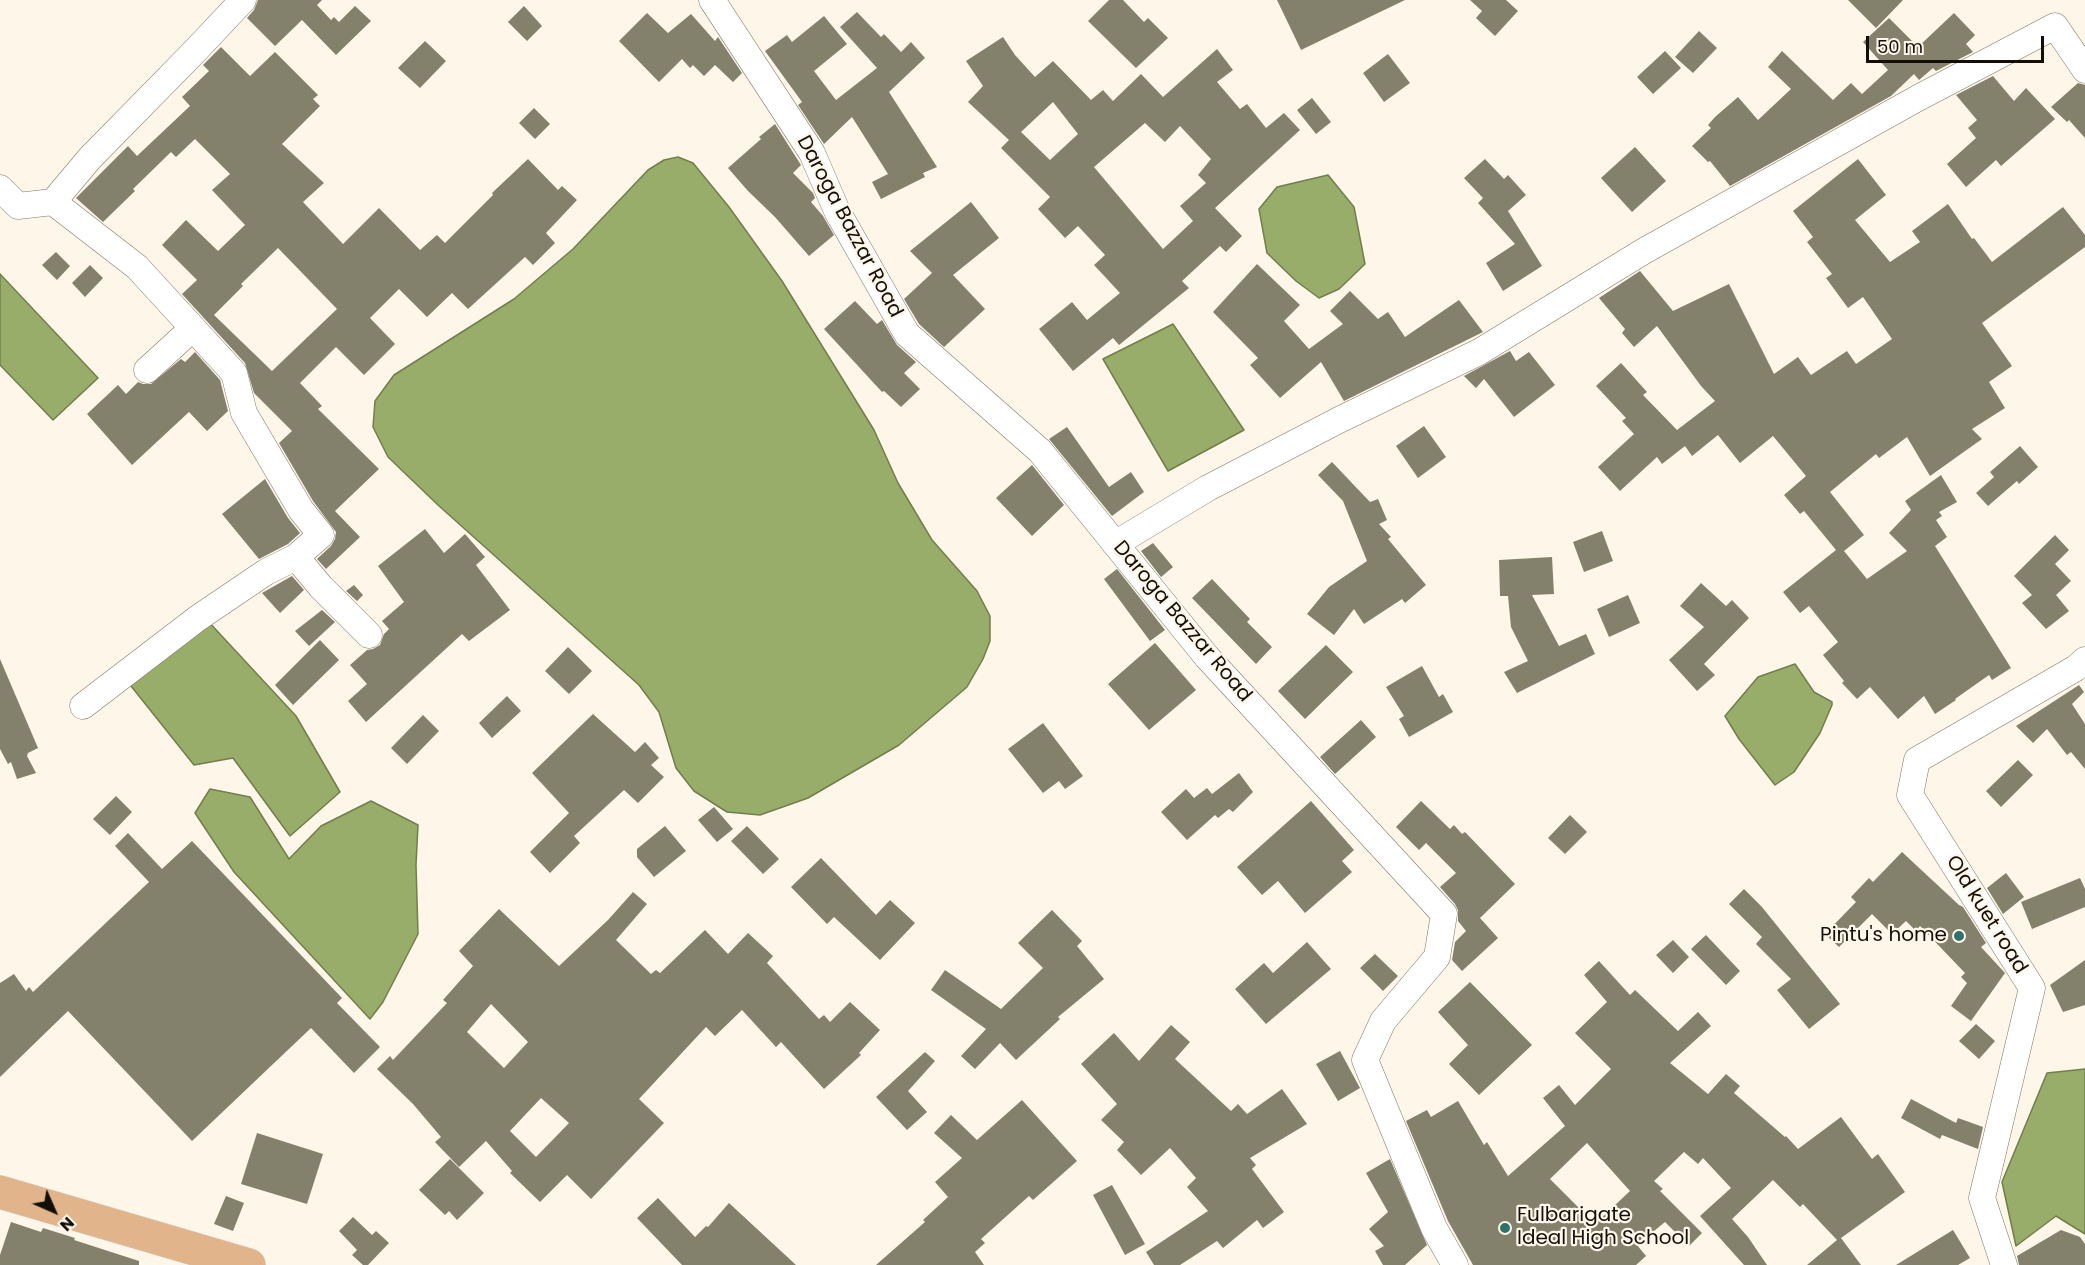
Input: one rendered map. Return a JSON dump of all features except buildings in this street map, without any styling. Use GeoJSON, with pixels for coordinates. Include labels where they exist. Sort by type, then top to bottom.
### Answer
{"type":"FeatureCollection","features":[{"type":"Feature","properties":{"kind":"highway"},"geometry":{"type":"LineString","coordinates":[[0,1192],[249,1265]]}},
{"type":"Feature","properties":{"kind":"street"},"geometry":{"type":"LineString","coordinates":[[0,188],[18,206],[53,202],[90,158],[243,0]]}},
{"type":"Feature","properties":{"kind":"street","name":"Daroga Bazzar Road"},"geometry":{"type":"LineString","coordinates":[[712,0],[812,153],[837,212],[907,334],[1040,451],[1207,657],[1444,914],[1437,957],[1383,1021],[1365,1060],[1434,1228],[1455,1265]]}},
{"type":"Feature","properties":{"kind":"street"},"geometry":{"type":"LineString","coordinates":[[1115,544],[1208,488],[1339,420],[1479,352],[1644,251],[1918,98],[2055,26],[2085,70]]}},
{"type":"Feature","properties":{"kind":"street"},"geometry":{"type":"LineString","coordinates":[[53,202],[137,267],[234,373],[244,413],[296,502],[321,535],[296,557],[266,572],[198,618],[83,706]]}},
{"type":"Feature","properties":{"kind":"street"},"geometry":{"type":"LineString","coordinates":[[147,370],[193,328]]}},
{"type":"Feature","properties":{"kind":"street"},"geometry":{"type":"LineString","coordinates":[[296,557],[321,587],[369,634]]}},
{"type":"Feature","properties":{"kind":"street","name":"Old kuet road"},"geometry":{"type":"LineString","coordinates":[[2004,1265],[1982,1198],[2032,988],[1910,795],[1917,760],[2076,668],[2085,660]]}},
{"type":"Feature","properties":{"kind":"shaded area"},"geometry":{"type":"Polygon","coordinates":[[[678,157],[693,163],[729,207],[782,281],[874,430],[898,483],[932,540],[977,591],[990,616],[990,641],[967,687],[899,745],[808,798],[760,815],[727,812],[694,791],[676,768],[659,712],[639,685],[438,505],[388,457],[373,427],[375,401],[394,375],[514,299],[573,249],[648,170],[664,160],[678,157]]]}},
{"type":"Feature","properties":{"kind":"shaded area"},"geometry":{"type":"Polygon","coordinates":[[[1328,175],[1354,207],[1365,264],[1339,289],[1319,298],[1296,281],[1267,253],[1259,209],[1277,187],[1328,175]]]}},
{"type":"Feature","properties":{"kind":"shaded area"},"geometry":{"type":"Polygon","coordinates":[[[0,274],[98,378],[53,420],[0,365],[0,274]]]}},
{"type":"Feature","properties":{"kind":"shaded area"},"geometry":{"type":"Polygon","coordinates":[[[1173,324],[1244,430],[1168,471],[1103,359],[1173,324]]]}},
{"type":"Feature","properties":{"kind":"shaded area"},"geometry":{"type":"Polygon","coordinates":[[[206,619],[296,716],[340,792],[290,836],[233,758],[194,765],[127,681],[206,619]]]}},
{"type":"Feature","properties":{"kind":"shaded area"},"geometry":{"type":"Polygon","coordinates":[[[1795,664],[1814,692],[1832,702],[1832,705],[1820,733],[1794,772],[1775,785],[1739,739],[1725,716],[1758,677],[1795,664]]]}},
{"type":"Feature","properties":{"kind":"shaded area"},"geometry":{"type":"Polygon","coordinates":[[[210,789],[250,797],[289,859],[321,826],[371,801],[418,825],[416,865],[418,934],[383,1002],[370,1019],[234,872],[195,813],[210,789]]]}},
{"type":"Feature","properties":{"kind":"shaded area"},"geometry":{"type":"Polygon","coordinates":[[[2085,1069],[2085,1234],[2056,1216],[2016,1246],[2002,1182],[2047,1073],[2085,1069]]]}},
{"type":"Feature","properties":{"kind":"place","name":"Pintu's home"},"geometry":{"type":"Point","coordinates":[1959,936]}},
{"type":"Feature","properties":{"kind":"place","name":"Fulbarigate Ideal High School"},"geometry":{"type":"Point","coordinates":[1505,1228]}}]}
